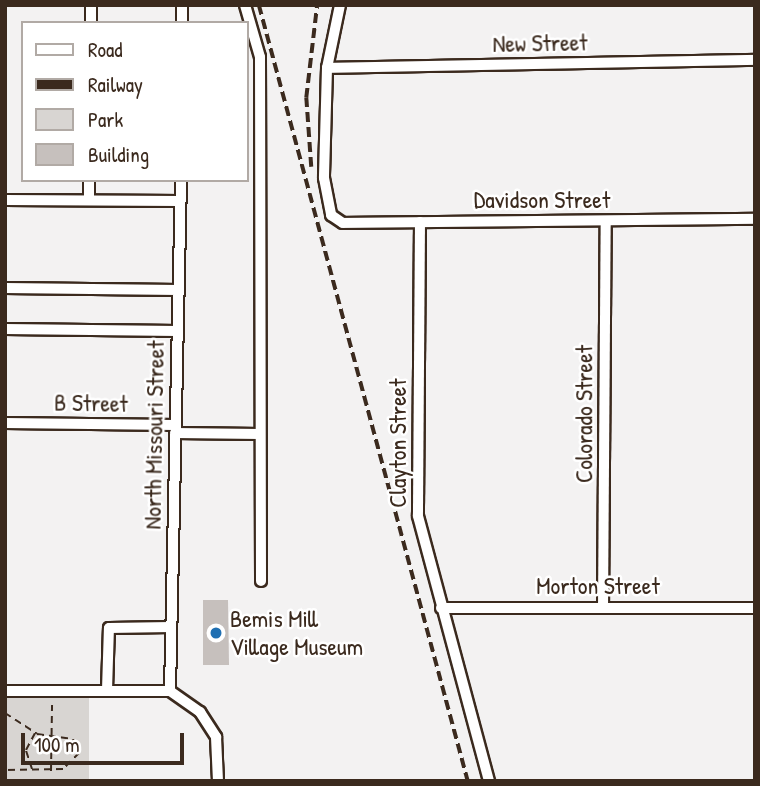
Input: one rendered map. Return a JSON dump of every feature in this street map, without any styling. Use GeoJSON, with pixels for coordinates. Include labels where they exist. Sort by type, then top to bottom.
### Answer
{"type":"FeatureCollection","features":[{"type":"Feature","properties":{"kind":"street"},"geometry":{"type":"LineString","coordinates":[[245,5],[260,57],[261,581]]}},
{"type":"Feature","properties":{"kind":"street"},"geometry":{"type":"LineString","coordinates":[[327,68],[340,5]]}},
{"type":"Feature","properties":{"kind":"street","name":"New Street"},"geometry":{"type":"LineString","coordinates":[[327,68],[755,60]]}},
{"type":"Feature","properties":{"kind":"street","name":"Davidson Street"},"geometry":{"type":"LineString","coordinates":[[327,68],[324,177],[331,215],[343,223],[755,219]]}},
{"type":"Feature","properties":{"kind":"street"},"geometry":{"type":"LineString","coordinates":[[89,182],[89,200]]}},
{"type":"Feature","properties":{"kind":"street","name":"North Missouri Street"},"geometry":{"type":"LineString","coordinates":[[170,691],[181,182]]}},
{"type":"Feature","properties":{"kind":"street"},"geometry":{"type":"LineString","coordinates":[[5,200],[180,201]]}},
{"type":"Feature","properties":{"kind":"street","name":"Colorado Street"},"geometry":{"type":"LineString","coordinates":[[603,607],[606,221]]}},
{"type":"Feature","properties":{"kind":"street","name":"Clayton Street"},"geometry":{"type":"LineString","coordinates":[[420,222],[418,516],[489,781]]}},
{"type":"Feature","properties":{"kind":"street"},"geometry":{"type":"LineString","coordinates":[[5,288],[178,290]]}},
{"type":"Feature","properties":{"kind":"street"},"geometry":{"type":"LineString","coordinates":[[5,329],[177,331]]}},
{"type":"Feature","properties":{"kind":"street","name":"B Street"},"geometry":{"type":"LineString","coordinates":[[5,423],[260,434]]}},
{"type":"Feature","properties":{"kind":"street","name":"Morton Street"},"geometry":{"type":"LineString","coordinates":[[442,608],[755,608]]}},
{"type":"Feature","properties":{"kind":"street"},"geometry":{"type":"LineString","coordinates":[[107,690],[109,628],[171,627]]}},
{"type":"Feature","properties":{"kind":"street"},"geometry":{"type":"LineString","coordinates":[[5,691],[170,691],[200,712],[216,737],[218,781]]}},
{"type":"Feature","properties":{"kind":"path"},"geometry":{"type":"LineString","coordinates":[[51,771],[52,705]]}},
{"type":"Feature","properties":{"kind":"path"},"geometry":{"type":"LineString","coordinates":[[5,713],[34,733],[73,739],[79,753],[66,768],[51,771],[5,770]]}},
{"type":"Feature","properties":{"kind":"path"},"geometry":{"type":"LineString","coordinates":[[32,770],[26,750],[34,733]]}},
{"type":"Feature","properties":{"kind":"green space"},"geometry":{"type":"Polygon","coordinates":[[[89,690],[89,781],[5,781],[5,691],[89,690]]]}},
{"type":"Feature","properties":{"kind":"building","name":"Bemis Mill Village Museum"},"geometry":{"type":"Polygon","coordinates":[[[203,600],[228,600],[229,665],[203,665],[203,600]]]}},
{"type":"Feature","properties":{"kind":"railway"},"geometry":{"type":"LineString","coordinates":[[259,5],[468,781]]}},
{"type":"Feature","properties":{"kind":"railway"},"geometry":{"type":"LineString","coordinates":[[311,167],[306,98],[317,5]]}},
{"type":"Feature","properties":{"kind":"place","name":"Bemis Mill Village Museum"},"geometry":{"type":"Point","coordinates":[216,633]}}]}
